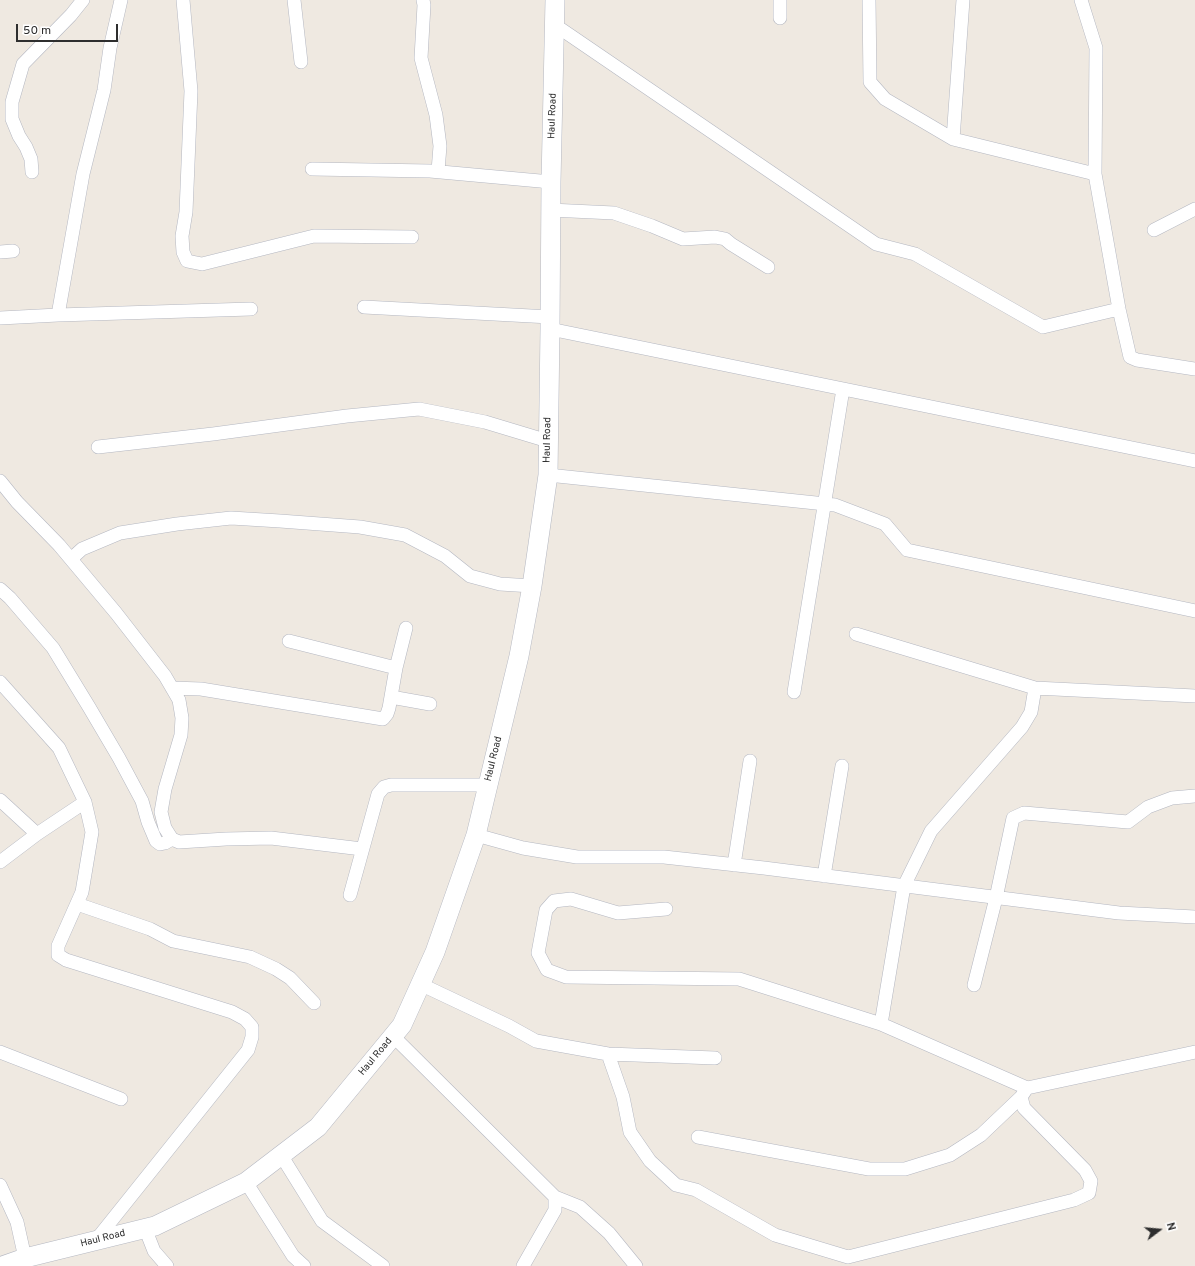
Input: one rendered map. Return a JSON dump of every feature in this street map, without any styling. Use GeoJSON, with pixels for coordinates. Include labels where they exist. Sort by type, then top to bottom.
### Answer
{"type":"FeatureCollection","features":[{"type":"Feature","properties":{"kind":"main road","name":"Haul Road"},"geometry":{"type":"LineString","coordinates":[[2,1266],[25,1258],[155,1226],[246,1182],[318,1127],[402,1025],[434,952],[476,835],[519,656],[532,586],[548,475],[550,210],[555,0]]}},
{"type":"Feature","properties":{"kind":"street"},"geometry":{"type":"LineString","coordinates":[[32,172],[31,159],[26,146],[19,136],[12,118],[12,102],[23,64],[71,15],[83,0]]}},
{"type":"Feature","properties":{"kind":"street"},"geometry":{"type":"LineString","coordinates":[[58,315],[83,174],[104,90],[110,48],[121,0]]}},
{"type":"Feature","properties":{"kind":"street"},"geometry":{"type":"LineString","coordinates":[[184,0],[191,91],[186,212],[182,236],[182,252],[187,262],[202,264],[314,236],[412,237]]}},
{"type":"Feature","properties":{"kind":"street"},"geometry":{"type":"LineString","coordinates":[[294,0],[301,62]]}},
{"type":"Feature","properties":{"kind":"street"},"geometry":{"type":"LineString","coordinates":[[423,0],[422,58],[435,109],[440,146],[438,171]]}},
{"type":"Feature","properties":{"kind":"street"},"geometry":{"type":"LineString","coordinates":[[780,0],[780,18]]}},
{"type":"Feature","properties":{"kind":"street"},"geometry":{"type":"LineString","coordinates":[[869,0],[870,82],[885,99],[953,139],[1095,174]]}},
{"type":"Feature","properties":{"kind":"street"},"geometry":{"type":"LineString","coordinates":[[953,139],[963,0]]}},
{"type":"Feature","properties":{"kind":"street"},"geometry":{"type":"LineString","coordinates":[[1082,0],[1096,48],[1095,174],[1119,309],[1130,357],[1137,360],[1195,369]]}},
{"type":"Feature","properties":{"kind":"street"},"geometry":{"type":"LineString","coordinates":[[555,25],[876,244],[915,254],[1043,327],[1119,309]]}},
{"type":"Feature","properties":{"kind":"street"},"geometry":{"type":"LineString","coordinates":[[312,169],[438,171],[551,182]]}},
{"type":"Feature","properties":{"kind":"street"},"geometry":{"type":"LineString","coordinates":[[1154,230],[1195,209]]}},
{"type":"Feature","properties":{"kind":"street"},"geometry":{"type":"LineString","coordinates":[[550,210],[614,213],[652,226],[682,239],[715,237],[725,239],[768,267]]}},
{"type":"Feature","properties":{"kind":"street"},"geometry":{"type":"LineString","coordinates":[[364,307],[550,323],[843,389],[1195,461]]}},
{"type":"Feature","properties":{"kind":"street"},"geometry":{"type":"LineString","coordinates":[[0,318],[251,310]]}},
{"type":"Feature","properties":{"kind":"street"},"geometry":{"type":"LineString","coordinates":[[794,692],[843,389]]}},
{"type":"Feature","properties":{"kind":"street"},"geometry":{"type":"LineString","coordinates":[[98,447],[213,434],[347,416],[419,409],[485,422],[548,441]]}},
{"type":"Feature","properties":{"kind":"street"},"geometry":{"type":"LineString","coordinates":[[548,475],[835,506],[885,524],[907,550],[1195,611]]}},
{"type":"Feature","properties":{"kind":"street"},"geometry":{"type":"LineString","coordinates":[[0,481],[116,613],[165,676],[179,700],[182,718],[181,735],[165,789],[161,812],[165,828],[172,839],[179,842],[272,838],[362,849]]}},
{"type":"Feature","properties":{"kind":"street"},"geometry":{"type":"LineString","coordinates":[[70,559],[82,549],[120,533],[177,524],[231,518],[360,528],[405,535],[445,556],[470,576],[500,584],[532,586]]}},
{"type":"Feature","properties":{"kind":"street"},"geometry":{"type":"LineString","coordinates":[[0,589],[10,598],[53,648],[119,758],[142,801],[148,822],[156,841],[160,844],[165,844],[172,839]]}},
{"type":"Feature","properties":{"kind":"street"},"geometry":{"type":"LineString","coordinates":[[172,688],[201,689],[383,719],[387,714],[406,628]]}},
{"type":"Feature","properties":{"kind":"street"},"geometry":{"type":"LineString","coordinates":[[856,634],[1036,688],[1195,696]]}},
{"type":"Feature","properties":{"kind":"street"},"geometry":{"type":"LineString","coordinates":[[290,641],[396,668]]}},
{"type":"Feature","properties":{"kind":"street"},"geometry":{"type":"LineString","coordinates":[[0,682],[59,748],[85,802],[92,832],[82,892],[58,946],[58,955],[66,960],[232,1012],[245,1019],[252,1027],[252,1037],[248,1050],[96,1240]]}},
{"type":"Feature","properties":{"kind":"street"},"geometry":{"type":"LineString","coordinates":[[881,1024],[904,886],[931,831],[1022,727],[1031,712],[1036,688]]}},
{"type":"Feature","properties":{"kind":"street"},"geometry":{"type":"LineString","coordinates":[[391,697],[430,704]]}},
{"type":"Feature","properties":{"kind":"street"},"geometry":{"type":"LineString","coordinates":[[734,865],[750,761]]}},
{"type":"Feature","properties":{"kind":"street"},"geometry":{"type":"LineString","coordinates":[[824,876],[842,766]]}},
{"type":"Feature","properties":{"kind":"street"},"geometry":{"type":"LineString","coordinates":[[350,895],[378,794],[384,787],[391,785],[487,785]]}},
{"type":"Feature","properties":{"kind":"street"},"geometry":{"type":"LineString","coordinates":[[974,985],[996,898],[1013,818],[1024,813],[1128,822],[1148,807],[1172,798],[1195,796]]}},
{"type":"Feature","properties":{"kind":"street"},"geometry":{"type":"LineString","coordinates":[[0,800],[38,834]]}},
{"type":"Feature","properties":{"kind":"street"},"geometry":{"type":"LineString","coordinates":[[0,862],[85,802]]}},
{"type":"Feature","properties":{"kind":"street"},"geometry":{"type":"LineString","coordinates":[[476,835],[523,848],[577,857],[664,857],[1119,913],[1195,916]]}},
{"type":"Feature","properties":{"kind":"street"},"geometry":{"type":"LineString","coordinates":[[666,909],[618,913],[571,899],[554,901],[546,910],[538,953],[547,970],[566,977],[739,979],[881,1024],[1024,1093]]}},
{"type":"Feature","properties":{"kind":"street"},"geometry":{"type":"LineString","coordinates":[[77,904],[150,929],[173,941],[250,957],[276,969],[290,978],[314,1003]]}},
{"type":"Feature","properties":{"kind":"street"},"geometry":{"type":"LineString","coordinates":[[420,984],[509,1026],[536,1041],[608,1054],[715,1058]]}},
{"type":"Feature","properties":{"kind":"street"},"geometry":{"type":"LineString","coordinates":[[393,1036],[555,1197],[580,1207],[609,1233],[636,1266]]}},
{"type":"Feature","properties":{"kind":"street"},"geometry":{"type":"LineString","coordinates":[[0,1052],[121,1099]]}},
{"type":"Feature","properties":{"kind":"street"},"geometry":{"type":"LineString","coordinates":[[698,1137],[869,1169],[905,1169],[950,1155],[981,1135],[1024,1093],[1195,1052]]}},
{"type":"Feature","properties":{"kind":"street"},"geometry":{"type":"LineString","coordinates":[[608,1054],[623,1097],[630,1132],[650,1161],[676,1185],[696,1190],[775,1235],[845,1262],[1074,1200],[1089,1193],[1091,1181],[1085,1170],[1024,1108],[1024,1093]]}},
{"type":"Feature","properties":{"kind":"street"},"geometry":{"type":"LineString","coordinates":[[281,1155],[322,1221],[383,1266]]}},
{"type":"Feature","properties":{"kind":"street"},"geometry":{"type":"LineString","coordinates":[[246,1182],[293,1256],[304,1266]]}},
{"type":"Feature","properties":{"kind":"street"},"geometry":{"type":"LineString","coordinates":[[0,1185],[17,1222],[25,1258]]}},
{"type":"Feature","properties":{"kind":"street"},"geometry":{"type":"LineString","coordinates":[[523,1266],[555,1210],[555,1197]]}},
{"type":"Feature","properties":{"kind":"street"},"geometry":{"type":"LineString","coordinates":[[145,1228],[154,1251],[167,1266]]}}]}
